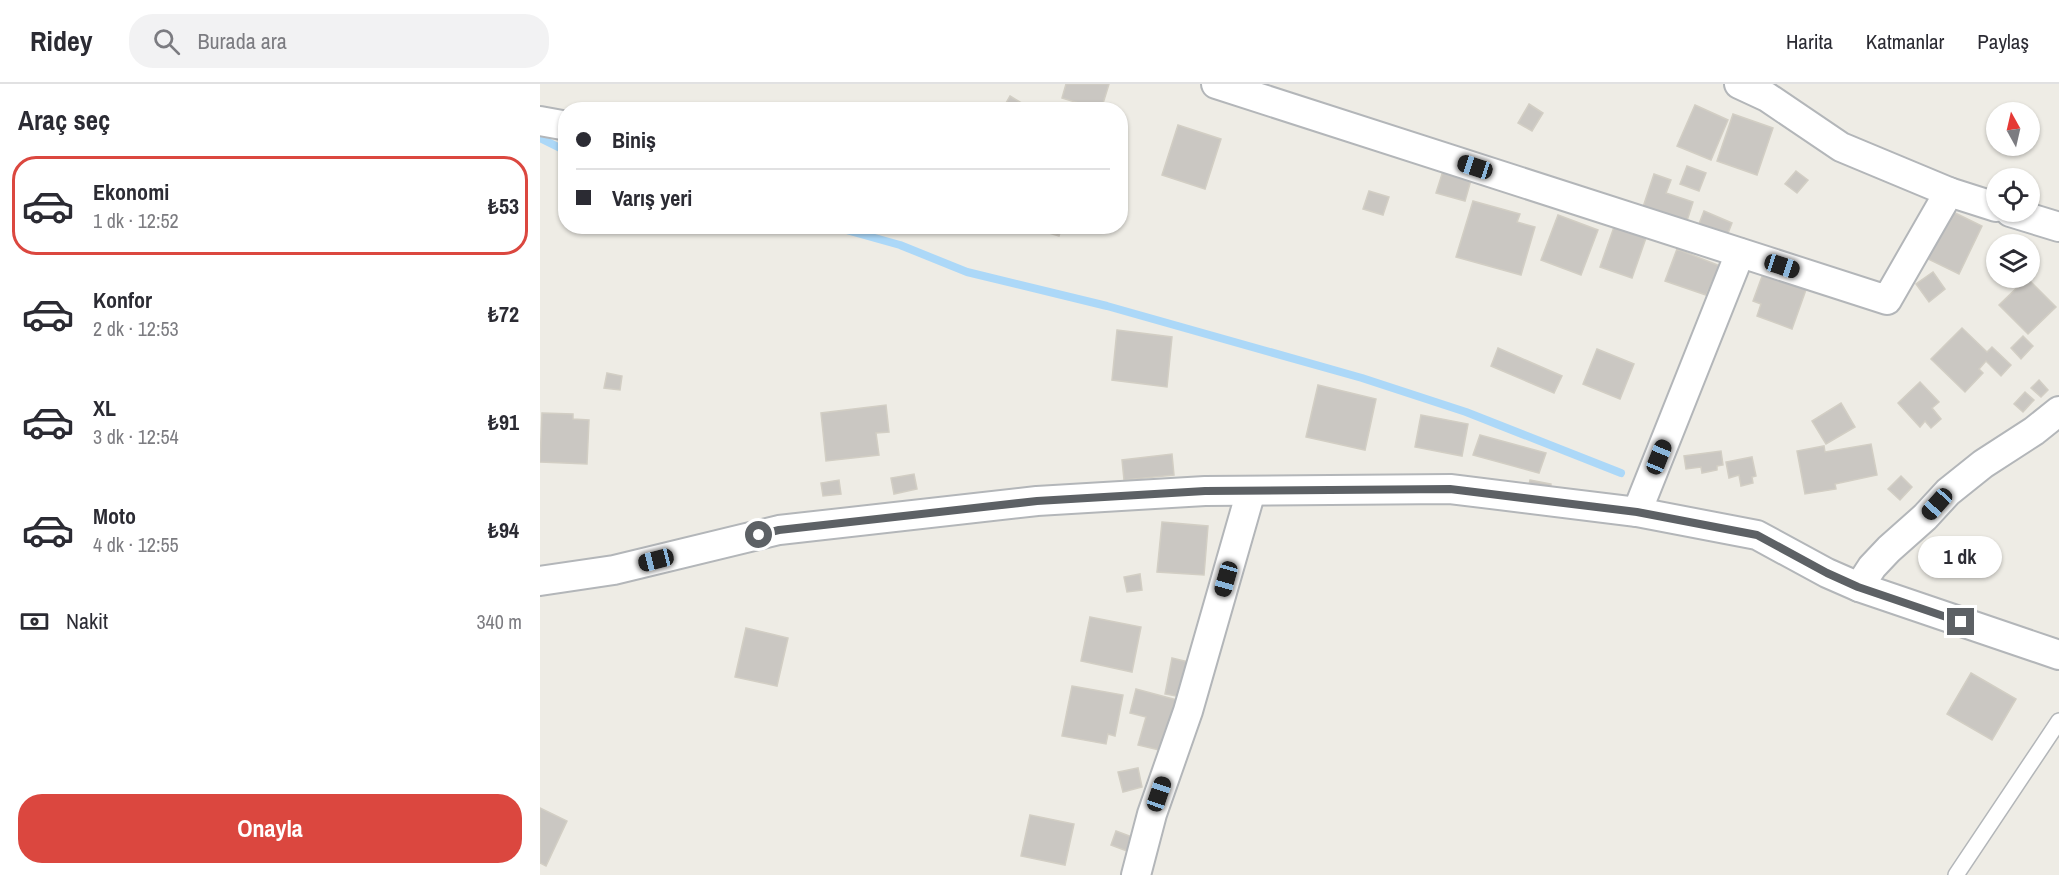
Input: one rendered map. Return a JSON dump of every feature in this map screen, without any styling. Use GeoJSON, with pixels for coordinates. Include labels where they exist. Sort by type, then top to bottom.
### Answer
{"type":"FeatureCollection","features":[{"type":"Feature","properties":{"kind":"street"},"geometry":{"type":"LineString","coordinates":[[1739,84],[1767,97],[1841,147],[1949,192],[1986,204]]}},
{"type":"Feature","properties":{"kind":"street"},"geometry":{"type":"LineString","coordinates":[[1227,86],[1887,300],[1949,192]]}},
{"type":"Feature","properties":{"kind":"street"},"geometry":{"type":"LineString","coordinates":[[2040,221],[2059,227]]}},
{"type":"Feature","properties":{"kind":"street"},"geometry":{"type":"LineString","coordinates":[[1637,512],[1740,253]]}},
{"type":"Feature","properties":{"kind":"street"},"geometry":{"type":"LineString","coordinates":[[1858,587],[1889,549],[1925,517],[1948,492],[1983,464],[2034,431],[2059,411]]}},
{"type":"Feature","properties":{"kind":"street"},"geometry":{"type":"LineString","coordinates":[[540,581],[614,570],[779,530],[1037,501],[1205,491],[1450,489],[1637,512],[1757,535],[1858,587],[2059,655]]}},
{"type":"Feature","properties":{"kind":"street"},"geometry":{"type":"LineString","coordinates":[[1136,875],[1152,814],[1191,700],[1251,491]]}},
{"type":"Feature","properties":{"kind":"lane"},"geometry":{"type":"LineString","coordinates":[[1956,875],[2059,721]]}},
{"type":"Feature","properties":{"kind":"building"},"geometry":{"type":"Polygon","coordinates":[[[1066,84],[1109,84],[1103,102],[1075,102],[1062,98],[1066,84]]]}},
{"type":"Feature","properties":{"kind":"building"},"geometry":{"type":"Polygon","coordinates":[[[1010,96],[1020,102],[1007,102],[1010,96]]]}},
{"type":"Feature","properties":{"kind":"building"},"geometry":{"type":"Polygon","coordinates":[[[1529,104],[1543,113],[1532,131],[1518,123],[1529,104]]]}},
{"type":"Feature","properties":{"kind":"building"},"geometry":{"type":"Polygon","coordinates":[[[1695,105],[1728,120],[1711,160],[1677,146],[1695,105]]]}},
{"type":"Feature","properties":{"kind":"building"},"geometry":{"type":"Polygon","coordinates":[[[1733,114],[1773,128],[1757,175],[1717,161],[1733,114]]]}},
{"type":"Feature","properties":{"kind":"building"},"geometry":{"type":"Polygon","coordinates":[[[1178,125],[1221,139],[1205,189],[1162,175],[1178,125]]]}},
{"type":"Feature","properties":{"kind":"building"},"geometry":{"type":"Polygon","coordinates":[[[1687,166],[1706,173],[1699,191],[1680,184],[1687,166]]]}},
{"type":"Feature","properties":{"kind":"building"},"geometry":{"type":"Polygon","coordinates":[[[1443,171],[1471,180],[1465,201],[1436,193],[1443,171]]]}},
{"type":"Feature","properties":{"kind":"building"},"geometry":{"type":"Polygon","coordinates":[[[1796,171],[1808,180],[1797,193],[1785,184],[1796,171]]]}},
{"type":"Feature","properties":{"kind":"building"},"geometry":{"type":"Polygon","coordinates":[[[1654,174],[1671,180],[1666,193],[1693,202],[1685,227],[1641,213],[1654,174]]]}},
{"type":"Feature","properties":{"kind":"building"},"geometry":{"type":"Polygon","coordinates":[[[1369,191],[1389,197],[1383,215],[1363,209],[1369,191]]]}},
{"type":"Feature","properties":{"kind":"building"},"geometry":{"type":"Polygon","coordinates":[[[1473,201],[1520,214],[1517,222],[1535,227],[1521,275],[1456,257],[1473,201]]]}},
{"type":"Feature","properties":{"kind":"building"},"geometry":{"type":"Polygon","coordinates":[[[1947,209],[1982,226],[1959,274],[1924,257],[1947,209]]]}},
{"type":"Feature","properties":{"kind":"building"},"geometry":{"type":"Polygon","coordinates":[[[1704,211],[1732,223],[1725,241],[1697,229],[1704,211]]]}},
{"type":"Feature","properties":{"kind":"building"},"geometry":{"type":"Polygon","coordinates":[[[1558,215],[1598,230],[1581,275],[1541,260],[1558,215]]]}},
{"type":"Feature","properties":{"kind":"building"},"geometry":{"type":"Polygon","coordinates":[[[1614,227],[1646,238],[1632,278],[1600,267],[1614,227]]]}},
{"type":"Feature","properties":{"kind":"building"},"geometry":{"type":"Polygon","coordinates":[[[1677,249],[1720,266],[1706,295],[1665,281],[1677,249]]]}},
{"type":"Feature","properties":{"kind":"building"},"geometry":{"type":"Polygon","coordinates":[[[1764,271],[1807,287],[1792,329],[1757,316],[1761,304],[1753,301],[1764,271]]]}},
{"type":"Feature","properties":{"kind":"building"},"geometry":{"type":"Polygon","coordinates":[[[1933,272],[1945,289],[1929,302],[1916,284],[1933,272]]]}},
{"type":"Feature","properties":{"kind":"building"},"geometry":{"type":"Polygon","coordinates":[[[2017,288],[2037,288],[2056,307],[2028,334],[1999,305],[2017,288]]]}},
{"type":"Feature","properties":{"kind":"building"},"geometry":{"type":"Polygon","coordinates":[[[1962,328],[1987,352],[1992,347],[2011,365],[2001,376],[1986,361],[1979,369],[1983,373],[1965,392],[1931,359],[1962,328]]]}},
{"type":"Feature","properties":{"kind":"building"},"geometry":{"type":"Polygon","coordinates":[[[1117,330],[1172,337],[1167,387],[1112,380],[1117,330]]]}},
{"type":"Feature","properties":{"kind":"building"},"geometry":{"type":"Polygon","coordinates":[[[2023,336],[2033,346],[2021,359],[2011,348],[2023,336]]]}},
{"type":"Feature","properties":{"kind":"building"},"geometry":{"type":"Polygon","coordinates":[[[1498,348],[1562,376],[1554,393],[1491,366],[1498,348]]]}},
{"type":"Feature","properties":{"kind":"building"},"geometry":{"type":"Polygon","coordinates":[[[1597,349],[1634,364],[1620,399],[1583,384],[1597,349]]]}},
{"type":"Feature","properties":{"kind":"building"},"geometry":{"type":"Polygon","coordinates":[[[607,373],[622,376],[620,390],[604,388],[607,373]]]}},
{"type":"Feature","properties":{"kind":"building"},"geometry":{"type":"Polygon","coordinates":[[[2039,380],[2048,390],[2041,397],[2031,388],[2039,380]]]}},
{"type":"Feature","properties":{"kind":"building"},"geometry":{"type":"Polygon","coordinates":[[[1920,382],[1939,402],[1932,408],[1941,419],[1931,428],[1925,421],[1920,427],[1898,403],[1920,382]]]}},
{"type":"Feature","properties":{"kind":"building"},"geometry":{"type":"Polygon","coordinates":[[[1318,385],[1376,399],[1365,450],[1306,437],[1318,385]]]}},
{"type":"Feature","properties":{"kind":"building"},"geometry":{"type":"Polygon","coordinates":[[[2025,392],[2034,400],[2023,412],[2014,404],[2025,392]]]}},
{"type":"Feature","properties":{"kind":"building"},"geometry":{"type":"Polygon","coordinates":[[[1841,403],[1855,427],[1826,444],[1812,421],[1841,403]]]}},
{"type":"Feature","properties":{"kind":"building"},"geometry":{"type":"Polygon","coordinates":[[[886,405],[889,432],[876,433],[879,455],[826,461],[821,413],[886,405]]]}},
{"type":"Feature","properties":{"kind":"building"},"geometry":{"type":"Polygon","coordinates":[[[542,413],[573,414],[573,419],[589,420],[587,464],[540,462],[542,413]]]}},
{"type":"Feature","properties":{"kind":"building"},"geometry":{"type":"Polygon","coordinates":[[[1421,415],[1468,424],[1462,456],[1415,447],[1421,415]]]}},
{"type":"Feature","properties":{"kind":"building"},"geometry":{"type":"Polygon","coordinates":[[[1480,435],[1546,453],[1539,473],[1473,455],[1480,435]]]}},
{"type":"Feature","properties":{"kind":"building"},"geometry":{"type":"Polygon","coordinates":[[[1871,444],[1877,475],[1835,484],[1836,489],[1805,494],[1797,451],[1824,446],[1825,452],[1871,444]]]}},
{"type":"Feature","properties":{"kind":"building"},"geometry":{"type":"Polygon","coordinates":[[[1721,451],[1723,465],[1717,466],[1717,470],[1702,473],[1701,467],[1686,469],[1684,456],[1721,451]]]}},
{"type":"Feature","properties":{"kind":"building"},"geometry":{"type":"Polygon","coordinates":[[[1172,454],[1174,475],[1124,480],[1122,460],[1172,454]]]}},
{"type":"Feature","properties":{"kind":"building"},"geometry":{"type":"Polygon","coordinates":[[[1752,457],[1756,476],[1752,477],[1753,483],[1741,486],[1739,475],[1729,478],[1726,462],[1752,457]]]}},
{"type":"Feature","properties":{"kind":"building"},"geometry":{"type":"Polygon","coordinates":[[[914,474],[917,489],[894,494],[891,478],[914,474]]]}},
{"type":"Feature","properties":{"kind":"building"},"geometry":{"type":"Polygon","coordinates":[[[1901,476],[1912,487],[1900,500],[1888,489],[1901,476]]]}},
{"type":"Feature","properties":{"kind":"building"},"geometry":{"type":"Polygon","coordinates":[[[839,480],[841,494],[823,496],[821,483],[839,480]]]}},
{"type":"Feature","properties":{"kind":"building"},"geometry":{"type":"Polygon","coordinates":[[[1530,480],[1551,484],[1549,497],[1527,493],[1530,480]]]}},
{"type":"Feature","properties":{"kind":"building"},"geometry":{"type":"Polygon","coordinates":[[[1162,522],[1208,526],[1204,575],[1157,572],[1162,522]]]}},
{"type":"Feature","properties":{"kind":"building"},"geometry":{"type":"Polygon","coordinates":[[[1140,574],[1142,590],[1127,592],[1124,577],[1140,574]]]}},
{"type":"Feature","properties":{"kind":"building"},"geometry":{"type":"Polygon","coordinates":[[[1090,617],[1141,627],[1132,672],[1081,661],[1090,617]]]}},
{"type":"Feature","properties":{"kind":"building"},"geometry":{"type":"Polygon","coordinates":[[[746,628],[788,638],[777,686],[735,677],[746,628]]]}},
{"type":"Feature","properties":{"kind":"building"},"geometry":{"type":"Polygon","coordinates":[[[1172,658],[1189,662],[1181,697],[1165,694],[1172,658]]]}},
{"type":"Feature","properties":{"kind":"building"},"geometry":{"type":"Polygon","coordinates":[[[1971,673],[2016,699],[1992,740],[1947,714],[1971,673]]]}},
{"type":"Feature","properties":{"kind":"building"},"geometry":{"type":"Polygon","coordinates":[[[1072,686],[1123,695],[1115,736],[1108,734],[1106,744],[1062,736],[1072,686]]]}},
{"type":"Feature","properties":{"kind":"building"},"geometry":{"type":"Polygon","coordinates":[[[1136,689],[1181,701],[1168,752],[1138,745],[1146,717],[1130,713],[1136,689]]]}},
{"type":"Feature","properties":{"kind":"building"},"geometry":{"type":"Polygon","coordinates":[[[1138,768],[1142,787],[1123,792],[1118,772],[1138,768]]]}},
{"type":"Feature","properties":{"kind":"building"},"geometry":{"type":"Polygon","coordinates":[[[540,808],[567,821],[546,866],[540,863],[540,808]]]}},
{"type":"Feature","properties":{"kind":"building"},"geometry":{"type":"Polygon","coordinates":[[[1030,815],[1074,824],[1065,865],[1021,856],[1030,815]]]}},
{"type":"Feature","properties":{"kind":"building"},"geometry":{"type":"Polygon","coordinates":[[[1116,831],[1132,837],[1127,851],[1111,845],[1116,831]]]}},
{"type":"Feature","properties":{"kind":"waterway"},"geometry":{"type":"LineString","coordinates":[[540,138],[558,147]]}},
{"type":"Feature","properties":{"kind":"waterway"},"geometry":{"type":"LineString","coordinates":[[861,234],[900,245],[967,272],[1107,306],[1362,378],[1466,412],[1621,473]]}},
{"type":"Feature","properties":{"kind":"route"},"geometry":{"type":"LineString","coordinates":[[759,535],[779,530],[1037,501],[1205,491],[1450,489],[1637,512],[1757,535],[1858,587],[1961,622]]}}]}
